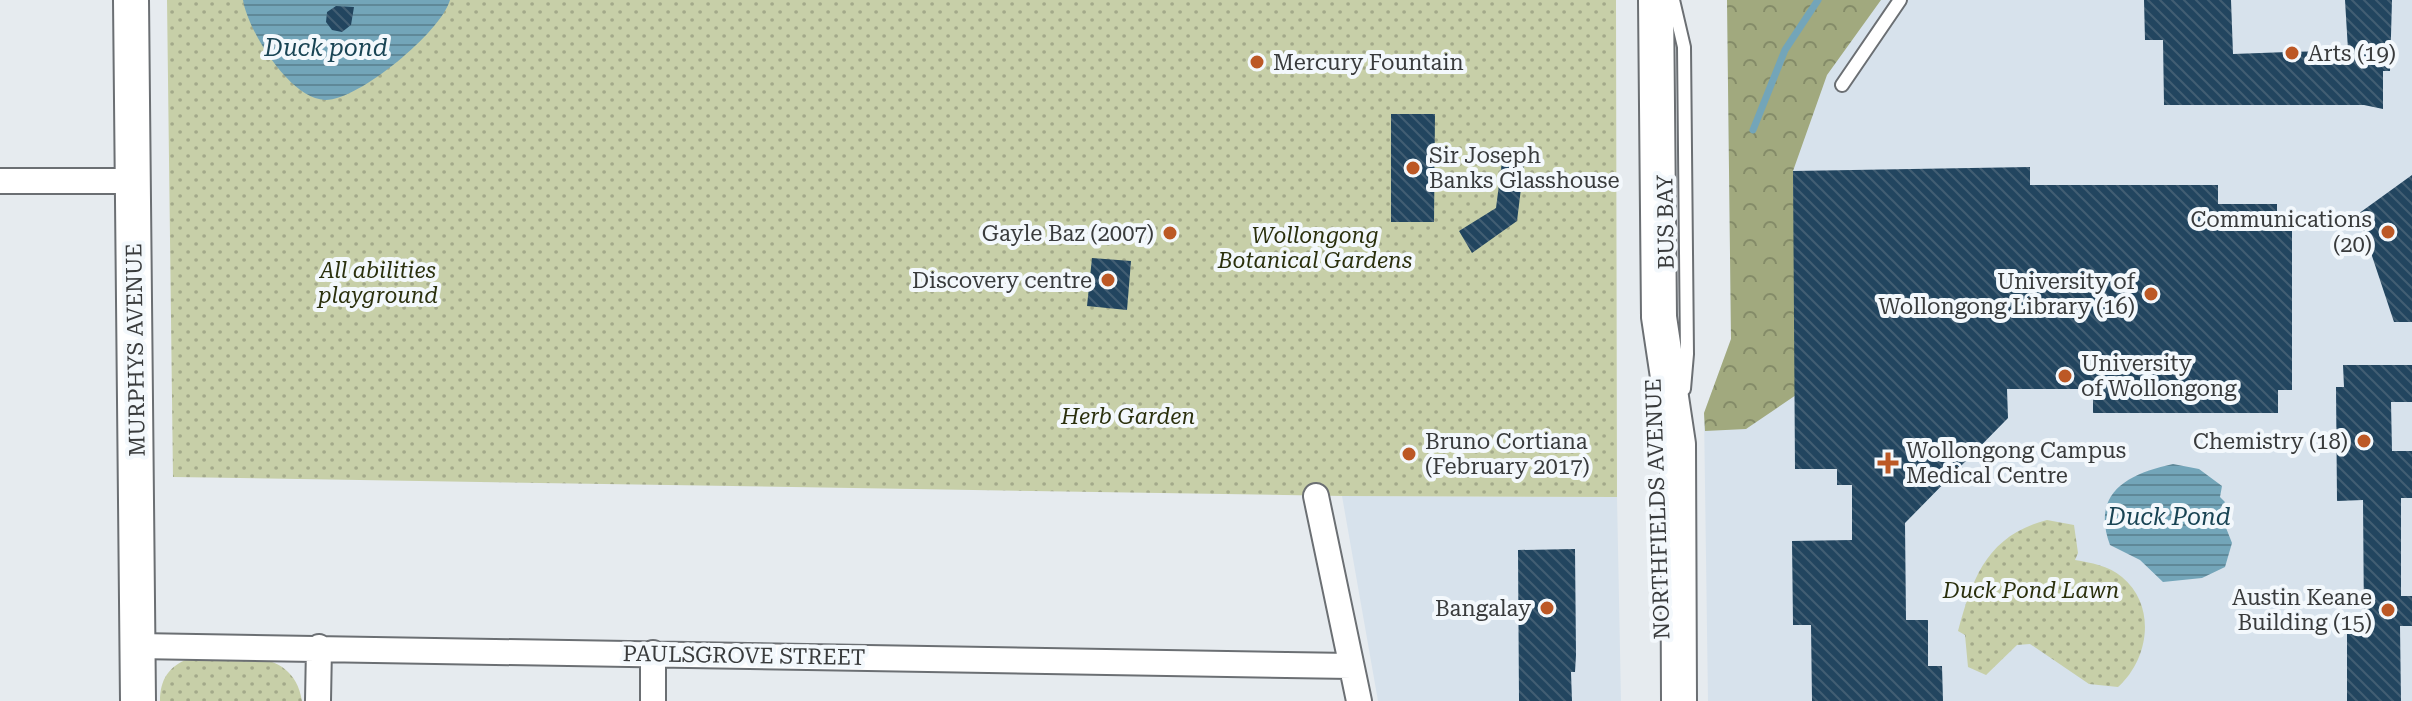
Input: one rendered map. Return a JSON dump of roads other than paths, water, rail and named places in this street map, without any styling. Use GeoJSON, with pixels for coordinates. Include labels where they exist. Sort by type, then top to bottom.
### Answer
{"type":"FeatureCollection","features":[{"type":"Feature","properties":{"kind":"main road","name":"MURPHYS AVENUE"},"geometry":{"type":"LineString","coordinates":[[131,0],[138,701]]}},
{"type":"Feature","properties":{"kind":"main road","name":"NORTHFIELDS AVENUE"},"geometry":{"type":"LineString","coordinates":[[1656,0],[1659,317],[1678,444],[1679,701]]}},
{"type":"Feature","properties":{"kind":"main road","name":"NORTHFIELDS AVENUE"},"geometry":{"type":"LineString","coordinates":[[1655,60],[1672,0]]}},
{"type":"Feature","properties":{"kind":"main road","name":"NORTHFIELDS AVENUE"},"geometry":{"type":"LineString","coordinates":[[1659,317],[1652,363],[1662,701]]}},
{"type":"Feature","properties":{"kind":"street"},"geometry":{"type":"LineString","coordinates":[[0,181],[133,181]]}},
{"type":"Feature","properties":{"kind":"street"},"geometry":{"type":"LineString","coordinates":[[1316,496],[1359,701]]}},
{"type":"Feature","properties":{"kind":"street","name":"PAULSGROVE STREET"},"geometry":{"type":"LineString","coordinates":[[137,646],[1351,666]]}},
{"type":"Feature","properties":{"kind":"street"},"geometry":{"type":"LineString","coordinates":[[318,701],[319,647]]}},
{"type":"Feature","properties":{"kind":"street"},"geometry":{"type":"LineString","coordinates":[[653,653],[653,701]]}},
{"type":"Feature","properties":{"kind":"lane","name":"BUS BAY"},"geometry":{"type":"LineString","coordinates":[[1672,0],[1684,47],[1687,354],[1678,444]]}},
{"type":"Feature","properties":{"kind":"lane"},"geometry":{"type":"LineString","coordinates":[[1842,85],[1900,0]]}},
{"type":"Feature","properties":{"kind":"water","name":"Duck pond"},"geometry":{"type":"Polygon","coordinates":[[[243,0],[450,0],[431,29],[396,62],[357,89],[325,100],[312,97],[285,76],[253,29],[243,0]]]}},
{"type":"Feature","properties":{"kind":"water","name":"Duck Pond"},"geometry":{"type":"Polygon","coordinates":[[[2173,464],[2199,469],[2222,486],[2220,497],[2225,502],[2219,510],[2232,543],[2225,567],[2202,578],[2163,582],[2140,560],[2110,545],[2105,512],[2109,499],[2128,480],[2173,464]]]}},
{"type":"Feature","properties":{"kind":"waterway"},"geometry":{"type":"LineString","coordinates":[[1753,130],[1785,50],[1818,0]]}},
{"type":"Feature","properties":{"kind":"place","name":"Arts (19)"},"geometry":{"type":"Point","coordinates":[2292,53]}},
{"type":"Feature","properties":{"kind":"place","name":"Mercury Fountain"},"geometry":{"type":"Point","coordinates":[1257,62]}},
{"type":"Feature","properties":{"kind":"place","name":"Sir Joseph Banks Glasshouse"},"geometry":{"type":"Point","coordinates":[1413,168]}},
{"type":"Feature","properties":{"kind":"place","name":"Communications (20)"},"geometry":{"type":"Point","coordinates":[2388,232]}},
{"type":"Feature","properties":{"kind":"place","name":"Gayle Baz (2007)"},"geometry":{"type":"Point","coordinates":[1170,233]}},
{"type":"Feature","properties":{"kind":"place","name":"Discovery centre"},"geometry":{"type":"Point","coordinates":[1108,280]}},
{"type":"Feature","properties":{"kind":"place","name":"University of Wollongong Library (16)"},"geometry":{"type":"Point","coordinates":[2151,294]}},
{"type":"Feature","properties":{"kind":"place","name":"University of Wollongong"},"geometry":{"type":"Point","coordinates":[2065,376]}},
{"type":"Feature","properties":{"kind":"place","name":"Chemistry (18)"},"geometry":{"type":"Point","coordinates":[2364,441]}},
{"type":"Feature","properties":{"kind":"place","name":"Bruno Cortiana (February 2017)"},"geometry":{"type":"Point","coordinates":[1409,454]}},
{"type":"Feature","properties":{"kind":"place","name":"Wollongong Campus Medical Centre"},"geometry":{"type":"Point","coordinates":[1888,463]}},
{"type":"Feature","properties":{"kind":"place","name":"Bangalay"},"geometry":{"type":"Point","coordinates":[1547,608]}},
{"type":"Feature","properties":{"kind":"place","name":"Austin Keane Building (15)"},"geometry":{"type":"Point","coordinates":[2388,610]}},
{"type":"Feature","properties":{"kind":"park label","name":"Wollongong Botanical Gardens"},"geometry":{"type":"Point","coordinates":[1315,248]}},
{"type":"Feature","properties":{"kind":"park label","name":"All abilities playground"},"geometry":{"type":"Point","coordinates":[378,282]}},
{"type":"Feature","properties":{"kind":"park label","name":"Herb Garden"},"geometry":{"type":"Point","coordinates":[1128,416]}},
{"type":"Feature","properties":{"kind":"park label","name":"Duck Pond Lawn"},"geometry":{"type":"Point","coordinates":[2031,590]}}]}
